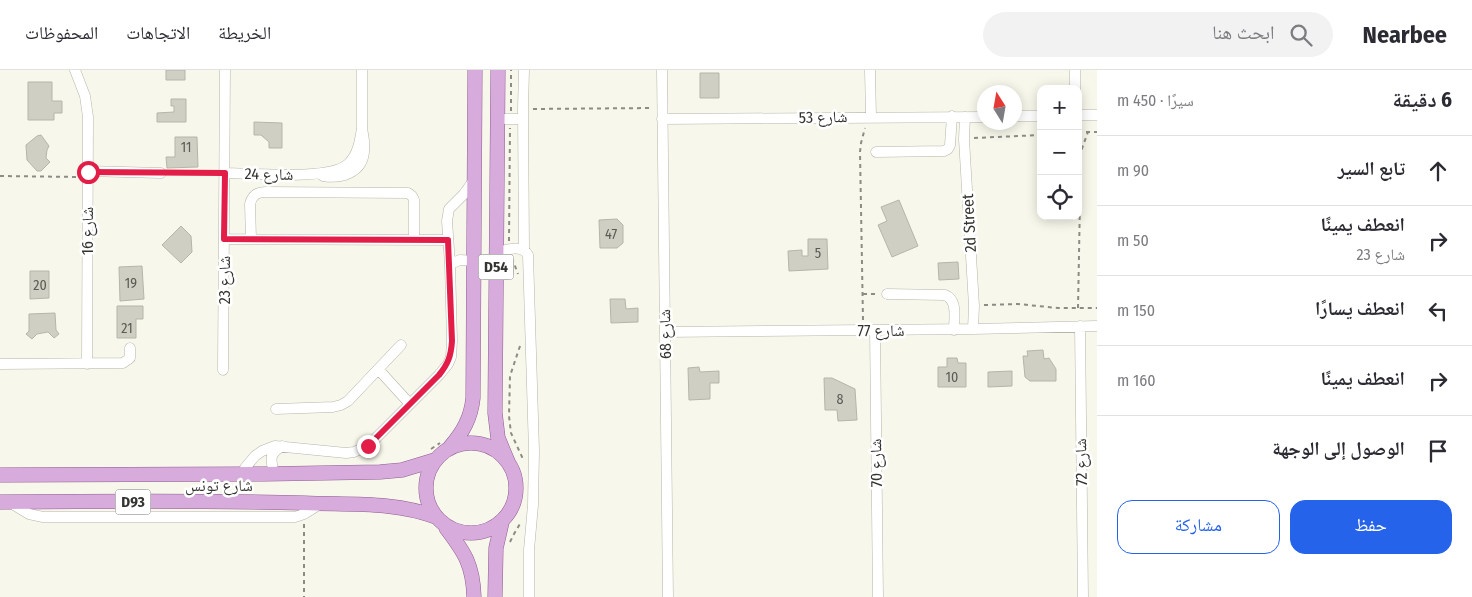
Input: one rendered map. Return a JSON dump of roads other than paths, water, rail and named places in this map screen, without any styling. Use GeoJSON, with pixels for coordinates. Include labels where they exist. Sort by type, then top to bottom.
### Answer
{"type":"FeatureCollection","features":[{"type":"Feature","properties":{"kind":"main road","name":"D54"},"geometry":{"type":"LineString","coordinates":[[447,443],[467,423],[472,407],[475,70]]}},
{"type":"Feature","properties":{"kind":"main road","name":"D54"},"geometry":{"type":"LineString","coordinates":[[498,70],[504,119],[503,251],[495,422],[498,438],[508,462]]}},
{"type":"Feature","properties":{"kind":"main road"},"geometry":{"type":"LineString","coordinates":[[440,522],[458,532],[474,534],[489,530],[502,522],[510,511],[515,499],[516,486],[514,473],[508,462],[496,450],[482,444],[447,443],[442,453],[430,457],[425,489],[429,507],[440,522],[463,550],[472,574],[474,597]]}},
{"type":"Feature","properties":{"kind":"main road","name":"شارع تونس"},"geometry":{"type":"LineString","coordinates":[[0,475],[391,472],[413,467],[430,457]]}},
{"type":"Feature","properties":{"kind":"main road","name":"شارع تونس"},"geometry":{"type":"LineString","coordinates":[[4,502],[265,502],[397,507],[414,510],[440,522]]}},
{"type":"Feature","properties":{"kind":"main road"},"geometry":{"type":"LineString","coordinates":[[494,597],[496,548],[502,522]]}},
{"type":"Feature","properties":{"kind":"street","name":"شارع 16"},"geometry":{"type":"LineString","coordinates":[[75,70],[82,86],[86,106],[87,364]]}},
{"type":"Feature","properties":{"kind":"street","name":"شارع 23"},"geometry":{"type":"LineString","coordinates":[[223,370],[225,70]]}},
{"type":"Feature","properties":{"kind":"street","name":"شارع 24"},"geometry":{"type":"LineString","coordinates":[[225,173],[314,174],[331,172],[347,165],[357,150],[362,128],[362,70]]}},
{"type":"Feature","properties":{"kind":"street"},"geometry":{"type":"LineString","coordinates":[[524,70],[524,250],[528,259],[534,451],[533,505],[529,550],[529,597]]}},
{"type":"Feature","properties":{"kind":"street","name":"شارع 68"},"geometry":{"type":"LineString","coordinates":[[662,70],[668,597]]}},
{"type":"Feature","properties":{"kind":"street"},"geometry":{"type":"LineString","coordinates":[[870,70],[871,117]]}},
{"type":"Feature","properties":{"kind":"street"},"geometry":{"type":"LineString","coordinates":[[1075,70],[1075,85]]}},
{"type":"Feature","properties":{"kind":"street"},"geometry":{"type":"LineString","coordinates":[[504,119],[523,114]]}},
{"type":"Feature","properties":{"kind":"street"},"geometry":{"type":"LineString","coordinates":[[1082,115],[1097,115]]}},
{"type":"Feature","properties":{"kind":"street"},"geometry":{"type":"LineString","coordinates":[[876,152],[944,151],[950,145],[952,116]]}},
{"type":"Feature","properties":{"kind":"street"},"geometry":{"type":"LineString","coordinates":[[1022,116],[1037,116]]}},
{"type":"Feature","properties":{"kind":"street","name":"2d Street"},"geometry":{"type":"LineString","coordinates":[[965,117],[964,139],[974,306],[973,330]]}},
{"type":"Feature","properties":{"kind":"street","name":"شارع 53"},"geometry":{"type":"LineString","coordinates":[[662,119],[977,117]]}},
{"type":"Feature","properties":{"kind":"street"},"geometry":{"type":"LineString","coordinates":[[87,174],[161,173]]}},
{"type":"Feature","properties":{"kind":"street"},"geometry":{"type":"LineString","coordinates":[[242,474],[249,462],[262,451],[276,446],[354,452],[368,446],[448,364],[451,357],[452,341],[447,221],[450,209],[464,194],[474,179]]}},
{"type":"Feature","properties":{"kind":"street"},"geometry":{"type":"LineString","coordinates":[[251,239],[250,204],[255,194],[260,192],[408,193],[414,200],[414,239]]}},
{"type":"Feature","properties":{"kind":"street"},"geometry":{"type":"LineString","coordinates":[[224,239],[448,240]]}},
{"type":"Feature","properties":{"kind":"street"},"geometry":{"type":"LineString","coordinates":[[503,251],[524,250]]}},
{"type":"Feature","properties":{"kind":"street"},"geometry":{"type":"LineString","coordinates":[[450,264],[460,260],[474,261]]}},
{"type":"Feature","properties":{"kind":"street"},"geometry":{"type":"LineString","coordinates":[[887,294],[949,296],[954,303],[954,330]]}},
{"type":"Feature","properties":{"kind":"street","name":"شارع 72"},"geometry":{"type":"LineString","coordinates":[[1080,326],[1083,597]]}},
{"type":"Feature","properties":{"kind":"street","name":"شارع 77"},"geometry":{"type":"LineString","coordinates":[[665,332],[973,330],[1097,326]]}},
{"type":"Feature","properties":{"kind":"street","name":"شارع 70"},"geometry":{"type":"LineString","coordinates":[[875,330],[878,597]]}},
{"type":"Feature","properties":{"kind":"street"},"geometry":{"type":"LineString","coordinates":[[276,409],[333,407],[341,405],[348,401],[400,344]]}},
{"type":"Feature","properties":{"kind":"street"},"geometry":{"type":"LineString","coordinates":[[0,364],[123,363],[130,358],[130,348]]}},
{"type":"Feature","properties":{"kind":"street"},"geometry":{"type":"LineString","coordinates":[[378,369],[410,404]]}},
{"type":"Feature","properties":{"kind":"street"},"geometry":{"type":"LineString","coordinates":[[274,474],[272,455],[274,451],[283,446]]}},
{"type":"Feature","properties":{"kind":"street"},"geometry":{"type":"LineString","coordinates":[[4,502],[29,514],[43,517],[290,517],[304,514],[320,504]]}}]}
